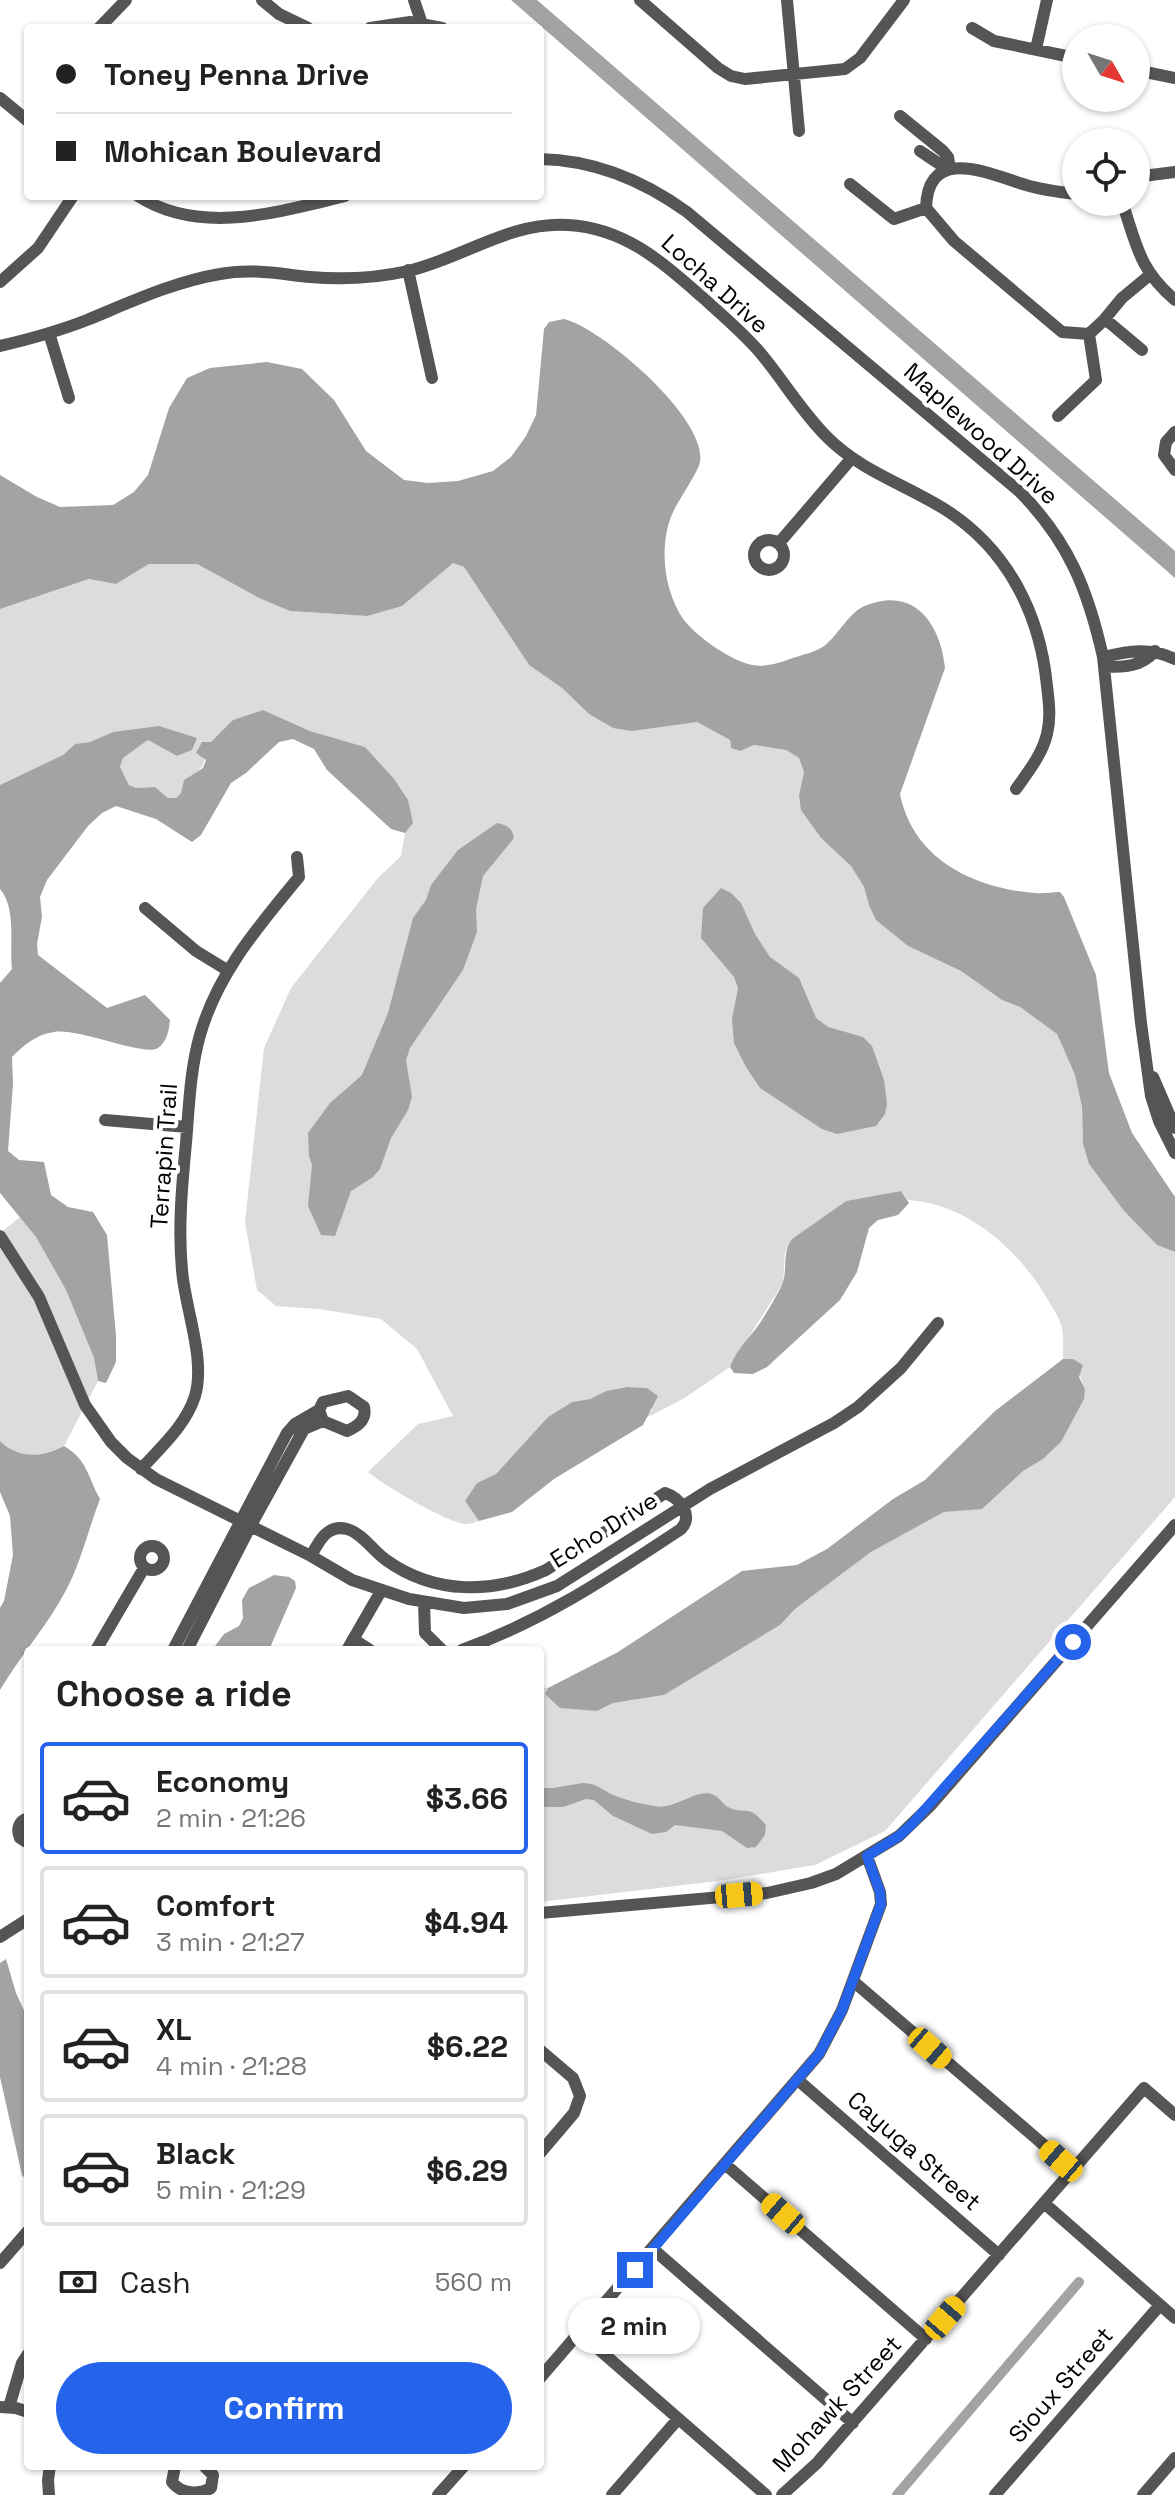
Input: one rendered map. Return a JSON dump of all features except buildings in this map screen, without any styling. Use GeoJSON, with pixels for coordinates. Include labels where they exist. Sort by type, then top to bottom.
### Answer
{"type":"FeatureCollection","features":[{"type":"Feature","properties":{"kind":"street"},"geometry":{"type":"LineString","coordinates":[[103,24],[126,0]]}},
{"type":"Feature","properties":{"kind":"street"},"geometry":{"type":"LineString","coordinates":[[262,0],[279,14],[300,24]]}},
{"type":"Feature","properties":{"kind":"street"},"geometry":{"type":"LineString","coordinates":[[414,0],[422,24]]}},
{"type":"Feature","properties":{"kind":"street"},"geometry":{"type":"LineString","coordinates":[[640,0],[718,68],[731,76],[753,79],[835,72],[856,63],[904,0]]}},
{"type":"Feature","properties":{"kind":"street"},"geometry":{"type":"LineString","coordinates":[[787,0],[799,131]]}},
{"type":"Feature","properties":{"kind":"street"},"geometry":{"type":"LineString","coordinates":[[1036,49],[1047,0]]}},
{"type":"Feature","properties":{"kind":"street"},"geometry":{"type":"LineString","coordinates":[[387,24],[413,24]]}},
{"type":"Feature","properties":{"kind":"street"},"geometry":{"type":"LineString","coordinates":[[972,28],[994,41],[1062,55]]}},
{"type":"Feature","properties":{"kind":"street"},"geometry":{"type":"LineString","coordinates":[[1150,73],[1175,78]]}},
{"type":"Feature","properties":{"kind":"street"},"geometry":{"type":"LineString","coordinates":[[0,98],[24,118]]}},
{"type":"Feature","properties":{"kind":"street"},"geometry":{"type":"LineString","coordinates":[[900,116],[943,151],[948,157],[948,169]]}},
{"type":"Feature","properties":{"kind":"street"},"geometry":{"type":"LineString","coordinates":[[920,151],[948,169]]}},
{"type":"Feature","properties":{"kind":"street","name":"Maplewood Drive"},"geometry":{"type":"LineString","coordinates":[[544,160],[600,168],[626,177],[673,201],[1020,492],[1055,532],[1089,598],[1104,662],[1151,1096],[1175,1153]]}},
{"type":"Feature","properties":{"kind":"street"},"geometry":{"type":"LineString","coordinates":[[1062,192],[963,167],[948,169],[932,181],[926,208],[954,241],[1062,332],[1089,334],[1122,298],[1151,274]]}},
{"type":"Feature","properties":{"kind":"street"},"geometry":{"type":"LineString","coordinates":[[1150,175],[1175,172]]}},
{"type":"Feature","properties":{"kind":"street"},"geometry":{"type":"LineString","coordinates":[[850,184],[894,219],[926,208]]}},
{"type":"Feature","properties":{"kind":"street"},"geometry":{"type":"LineString","coordinates":[[0,282],[38,248],[70,200]]}},
{"type":"Feature","properties":{"kind":"street"},"geometry":{"type":"LineString","coordinates":[[144,200],[157,208],[174,212],[227,217],[272,213],[328,200]]}},
{"type":"Feature","properties":{"kind":"street"},"geometry":{"type":"LineString","coordinates":[[1126,216],[1132,238],[1156,283],[1175,300]]}},
{"type":"Feature","properties":{"kind":"street","name":"Locha Drive"},"geometry":{"type":"LineString","coordinates":[[0,346],[49,333],[166,287],[220,274],[263,271],[339,278],[408,270],[437,263],[500,236],[533,226],[579,226],[622,237],[660,260],[737,328],[772,368],[810,420],[851,459],[939,506],[966,525],[1005,566],[1024,597],[1043,653],[1050,711],[1041,750],[1016,789]]}},
{"type":"Feature","properties":{"kind":"street"},"geometry":{"type":"LineString","coordinates":[[408,270],[432,378]]}},
{"type":"Feature","properties":{"kind":"street"},"geometry":{"type":"LineString","coordinates":[[1105,319],[1142,350]]}},
{"type":"Feature","properties":{"kind":"street"},"geometry":{"type":"LineString","coordinates":[[49,333],[69,398]]}},
{"type":"Feature","properties":{"kind":"street"},"geometry":{"type":"LineString","coordinates":[[1058,416],[1096,380],[1089,334]]}},
{"type":"Feature","properties":{"kind":"street"},"geometry":{"type":"LineString","coordinates":[[1175,432],[1166,442],[1164,455],[1175,470]]}},
{"type":"Feature","properties":{"kind":"street"},"geometry":{"type":"LineString","coordinates":[[779,543],[851,459]]}},
{"type":"Feature","properties":{"kind":"street"},"geometry":{"type":"LineString","coordinates":[[1104,662],[1138,664],[1146,661],[1155,651],[1175,659]]}},
{"type":"Feature","properties":{"kind":"street","name":"Terrapin Trail"},"geometry":{"type":"LineString","coordinates":[[141,1469],[181,1423],[194,1399],[198,1378],[180,1240],[191,1083],[199,1037],[212,1001],[242,946],[299,877],[297,857]]}},
{"type":"Feature","properties":{"kind":"street"},"geometry":{"type":"LineString","coordinates":[[145,908],[196,951],[227,970]]}},
{"type":"Feature","properties":{"kind":"street","name":"Maplewood Drive"},"geometry":{"type":"LineString","coordinates":[[1150,1070],[1175,1128]]}},
{"type":"Feature","properties":{"kind":"street"},"geometry":{"type":"LineString","coordinates":[[105,1120],[187,1127]]}},
{"type":"Feature","properties":{"kind":"street","name":"Echo Drive"},"geometry":{"type":"LineString","coordinates":[[0,1236],[39,1297],[91,1415],[111,1442],[141,1469],[352,1580],[424,1602],[464,1608],[507,1604],[535,1596],[574,1576],[743,1470],[810,1438],[858,1407],[901,1368],[938,1323]]}},
{"type":"Feature","properties":{"kind":"street"},"geometry":{"type":"LineString","coordinates":[[175,1646],[304,1429],[321,1416]]}},
{"type":"Feature","properties":{"kind":"street"},"geometry":{"type":"LineString","coordinates":[[311,1556],[324,1535],[335,1529],[348,1529],[412,1576],[445,1586],[486,1588],[516,1582],[546,1570],[665,1493],[682,1506],[687,1523],[655,1546],[539,1618],[472,1646]]}},
{"type":"Feature","properties":{"kind":"street"},"geometry":{"type":"LineString","coordinates":[[189,1646],[245,1524]]}},
{"type":"Feature","properties":{"kind":"street"},"geometry":{"type":"LineString","coordinates":[[544,1913],[785,1890],[836,1874],[867,1856],[899,1836],[930,1806],[1175,1525]]}},
{"type":"Feature","properties":{"kind":"street"},"geometry":{"type":"LineString","coordinates":[[98,1646],[144,1568]]}},
{"type":"Feature","properties":{"kind":"street"},"geometry":{"type":"LineString","coordinates":[[350,1645],[381,1591]]}},
{"type":"Feature","properties":{"kind":"street"},"geometry":{"type":"LineString","coordinates":[[424,1602],[425,1633],[438,1646]]}},
{"type":"Feature","properties":{"kind":"street"},"geometry":{"type":"LineString","coordinates":[[24,1820],[18,1830],[24,1840]]}},
{"type":"Feature","properties":{"kind":"street"},"geometry":{"type":"LineString","coordinates":[[544,2374],[799,2081],[832,2033],[881,1904],[867,1856]]}},
{"type":"Feature","properties":{"kind":"street"},"geometry":{"type":"LineString","coordinates":[[0,1937],[24,1922]]}},
{"type":"Feature","properties":{"kind":"street"},"geometry":{"type":"LineString","coordinates":[[853,1981],[1073,2170]]}},
{"type":"Feature","properties":{"kind":"street"},"geometry":{"type":"LineString","coordinates":[[544,2053],[573,2078],[580,2096],[574,2113],[544,2148]]}},
{"type":"Feature","properties":{"kind":"street","name":"Cayuga Street"},"geometry":{"type":"LineString","coordinates":[[799,2081],[999,2255]]}},
{"type":"Feature","properties":{"kind":"street","name":"Mohawk Street"},"geometry":{"type":"LineString","coordinates":[[782,2495],[817,2463],[853,2423],[1144,2088],[1175,2115]]}},
{"type":"Feature","properties":{"kind":"street"},"geometry":{"type":"LineString","coordinates":[[726,2165],[926,2339]]}},
{"type":"Feature","properties":{"kind":"street"},"geometry":{"type":"LineString","coordinates":[[1044,2203],[1175,2318]]}},
{"type":"Feature","properties":{"kind":"street"},"geometry":{"type":"LineString","coordinates":[[0,2263],[24,2236]]}},
{"type":"Feature","properties":{"kind":"street"},"geometry":{"type":"LineString","coordinates":[[653,2249],[853,2423]]}},
{"type":"Feature","properties":{"kind":"street","name":"Sioux Street"},"geometry":{"type":"LineString","coordinates":[[995,2495],[1160,2305]]}},
{"type":"Feature","properties":{"kind":"street"},"geometry":{"type":"LineString","coordinates":[[580,2333],[766,2495]]}},
{"type":"Feature","properties":{"kind":"street"},"geometry":{"type":"LineString","coordinates":[[5,2407],[24,2360]]}},
{"type":"Feature","properties":{"kind":"street"},"geometry":{"type":"LineString","coordinates":[[612,2495],[678,2419]]}},
{"type":"Feature","properties":{"kind":"street"},"geometry":{"type":"LineString","coordinates":[[1143,2495],[1175,2458]]}},
{"type":"Feature","properties":{"kind":"street"},"geometry":{"type":"LineString","coordinates":[[49,2470],[49,2495]]}},
{"type":"Feature","properties":{"kind":"street"},"geometry":{"type":"LineString","coordinates":[[174,2470],[172,2482],[178,2490],[206,2492],[211,2488],[213,2475],[208,2470]]}},
{"type":"Feature","properties":{"kind":"street"},"geometry":{"type":"LineString","coordinates":[[438,2495],[460,2470]]}},
{"type":"Feature","properties":{"kind":"shaded area"},"geometry":{"type":"Polygon","coordinates":[[[511,0],[537,0],[1175,551],[1175,578],[544,29],[544,24],[539,24],[511,0]]]}},
{"type":"Feature","properties":{"kind":"shaded area"},"geometry":{"type":"Polygon","coordinates":[[[564,319],[602,339],[649,378],[671,400],[698,444],[699,466],[674,510],[665,551],[671,595],[684,620],[696,633],[732,657],[760,666],[821,648],[849,618],[867,605],[899,601],[923,614],[931,625],[943,652],[945,668],[900,794],[907,817],[932,853],[968,877],[1012,890],[1060,892],[1064,897],[1096,975],[1109,1073],[1132,1133],[1175,1197],[1175,1252],[1157,1245],[1124,1211],[1089,1164],[1083,1144],[1082,1107],[1075,1075],[1057,1034],[961,971],[908,946],[876,920],[864,887],[851,866],[821,838],[801,810],[799,795],[804,772],[799,758],[786,750],[754,745],[740,751],[731,748],[730,740],[697,722],[632,731],[613,728],[589,714],[562,688],[529,665],[464,567],[453,563],[402,606],[367,616],[290,611],[197,564],[149,564],[116,584],[89,579],[0,609],[0,475],[60,507],[113,505],[134,492],[148,475],[169,408],[187,378],[210,368],[267,362],[302,369],[334,400],[366,451],[404,480],[428,483],[458,481],[493,471],[511,457],[526,436],[536,415],[544,329],[549,322],[564,319]]]}},
{"type":"Feature","properties":{"kind":"shaded area"},"geometry":{"type":"Polygon","coordinates":[[[453,563],[464,567],[529,665],[562,688],[589,714],[613,728],[697,722],[730,740],[731,748],[740,751],[754,745],[786,750],[799,758],[804,772],[799,795],[814,828],[851,866],[864,887],[869,905],[908,946],[961,971],[1057,1034],[1075,1075],[1082,1107],[1083,1144],[1089,1164],[1124,1211],[1157,1245],[1175,1252],[1175,1497],[885,1831],[815,1865],[718,1881],[544,1902],[544,1688],[580,1709],[597,1711],[613,1703],[664,1695],[780,1625],[795,1609],[871,1552],[944,1512],[982,1508],[1023,1471],[1043,1459],[1061,1442],[1085,1389],[1073,1359],[1063,1359],[1061,1324],[1023,1264],[971,1220],[930,1203],[908,1200],[901,1191],[846,1201],[792,1239],[785,1252],[783,1283],[730,1367],[683,1399],[644,1419],[652,1410],[647,1388],[627,1387],[572,1402],[548,1417],[496,1474],[477,1483],[465,1501],[479,1521],[466,1524],[445,1518],[368,1472],[418,1424],[453,1416],[417,1349],[381,1319],[276,1306],[257,1290],[245,1222],[264,1048],[291,988],[377,879],[401,856],[405,833],[413,823],[365,747],[310,731],[263,710],[233,720],[211,743],[202,742],[203,766],[184,780],[181,793],[176,798],[168,798],[155,787],[136,788],[129,785],[120,767],[123,758],[148,740],[177,756],[192,750],[113,732],[90,742],[75,744],[63,755],[0,785],[0,609],[89,579],[116,584],[149,564],[197,564],[259,598],[291,611],[367,616],[453,563]]]}},
{"type":"Feature","properties":{"kind":"shaded area"},"geometry":{"type":"Polygon","coordinates":[[[263,710],[310,731],[365,747],[408,800],[413,823],[405,833],[391,829],[327,770],[314,749],[293,739],[279,742],[231,783],[201,835],[192,842],[156,819],[116,806],[102,813],[88,826],[47,880],[40,897],[42,917],[38,955],[107,1008],[145,995],[170,1020],[165,1039],[158,1048],[151,1050],[79,1034],[54,1032],[31,1041],[12,1057],[8,1151],[19,1160],[44,1162],[51,1195],[68,1207],[93,1212],[107,1235],[116,1362],[106,1383],[98,1381],[94,1358],[66,1290],[36,1237],[0,1193],[0,983],[12,969],[9,906],[0,889],[0,785],[63,755],[75,744],[90,742],[113,732],[159,726],[197,738],[192,750],[177,756],[148,740],[123,758],[120,767],[129,785],[136,788],[155,787],[168,798],[176,798],[181,793],[184,780],[203,768],[206,760],[196,753],[202,742],[211,742],[233,720],[263,710]]]}},
{"type":"Feature","properties":{"kind":"shaded area"},"geometry":{"type":"Polygon","coordinates":[[[497,823],[508,828],[514,838],[483,876],[476,909],[477,932],[463,970],[410,1048],[406,1060],[412,1097],[408,1110],[391,1138],[380,1169],[351,1191],[335,1236],[321,1235],[308,1206],[312,1165],[308,1133],[330,1103],[362,1075],[388,1013],[413,918],[426,900],[431,885],[458,850],[497,823]]]}},
{"type":"Feature","properties":{"kind":"shaded area"},"geometry":{"type":"Polygon","coordinates":[[[721,888],[741,903],[770,957],[799,978],[816,1018],[828,1027],[863,1037],[872,1046],[884,1080],[887,1104],[885,1114],[876,1126],[837,1134],[822,1129],[760,1088],[746,1067],[734,1043],[732,1019],[738,988],[734,977],[701,938],[703,908],[721,888]]]}},
{"type":"Feature","properties":{"kind":"shaded area"},"geometry":{"type":"Polygon","coordinates":[[[901,1191],[909,1203],[898,1215],[878,1220],[869,1228],[857,1272],[840,1300],[767,1367],[753,1374],[734,1373],[730,1367],[735,1357],[781,1287],[787,1250],[792,1239],[846,1201],[901,1191]]]}},
{"type":"Feature","properties":{"kind":"shaded area"},"geometry":{"type":"Polygon","coordinates":[[[20,1217],[36,1237],[66,1290],[94,1358],[98,1381],[64,1446],[50,1454],[31,1456],[15,1452],[0,1441],[0,1233],[20,1217]]]}},
{"type":"Feature","properties":{"kind":"shaded area"},"geometry":{"type":"Polygon","coordinates":[[[1063,1359],[1073,1359],[1083,1365],[1079,1377],[1085,1389],[1084,1399],[1061,1442],[1043,1459],[1023,1471],[982,1509],[944,1512],[871,1552],[795,1609],[780,1625],[664,1695],[613,1703],[597,1711],[560,1708],[545,1694],[548,1688],[618,1652],[742,1571],[797,1565],[827,1549],[893,1499],[925,1480],[995,1411],[1063,1359]]]}},
{"type":"Feature","properties":{"kind":"shaded area"},"geometry":{"type":"Polygon","coordinates":[[[627,1387],[647,1388],[658,1396],[643,1425],[554,1479],[512,1512],[479,1521],[465,1501],[477,1483],[496,1474],[548,1417],[572,1402],[627,1387]]]}},
{"type":"Feature","properties":{"kind":"shaded area"},"geometry":{"type":"Polygon","coordinates":[[[0,1441],[15,1451],[31,1455],[64,1446],[83,1463],[100,1499],[71,1581],[29,1646],[24,1646],[24,1654],[0,1690],[0,1608],[13,1555],[10,1516],[0,1492],[0,1441]]]}},
{"type":"Feature","properties":{"kind":"shaded area"},"geometry":{"type":"Polygon","coordinates":[[[274,1575],[295,1581],[296,1588],[271,1646],[215,1646],[224,1634],[239,1626],[243,1618],[242,1600],[249,1588],[274,1575]]]}},
{"type":"Feature","properties":{"kind":"shaded area"},"geometry":{"type":"Polygon","coordinates":[[[583,1783],[595,1785],[621,1798],[662,1807],[707,1793],[728,1807],[755,1814],[766,1825],[765,1835],[756,1847],[747,1848],[722,1831],[675,1825],[666,1832],[652,1834],[613,1816],[594,1800],[586,1799],[563,1807],[544,1807],[544,1788],[583,1783]]]}},
{"type":"Feature","properties":{"kind":"shaded area"},"geometry":{"type":"Polygon","coordinates":[[[6,1959],[24,2010],[24,2177],[0,2077],[0,1963],[6,1959]]]}},
{"type":"Feature","properties":{"kind":"waterway"},"geometry":{"type":"LineString","coordinates":[[897,2495],[1079,2282]]}},
{"type":"Feature","properties":{"kind":"route"},"geometry":{"type":"LineString","coordinates":[[635,2270],[810,2068],[832,2033],[881,1904],[867,1856],[899,1836],[930,1806],[1073,1642]]}}]}
